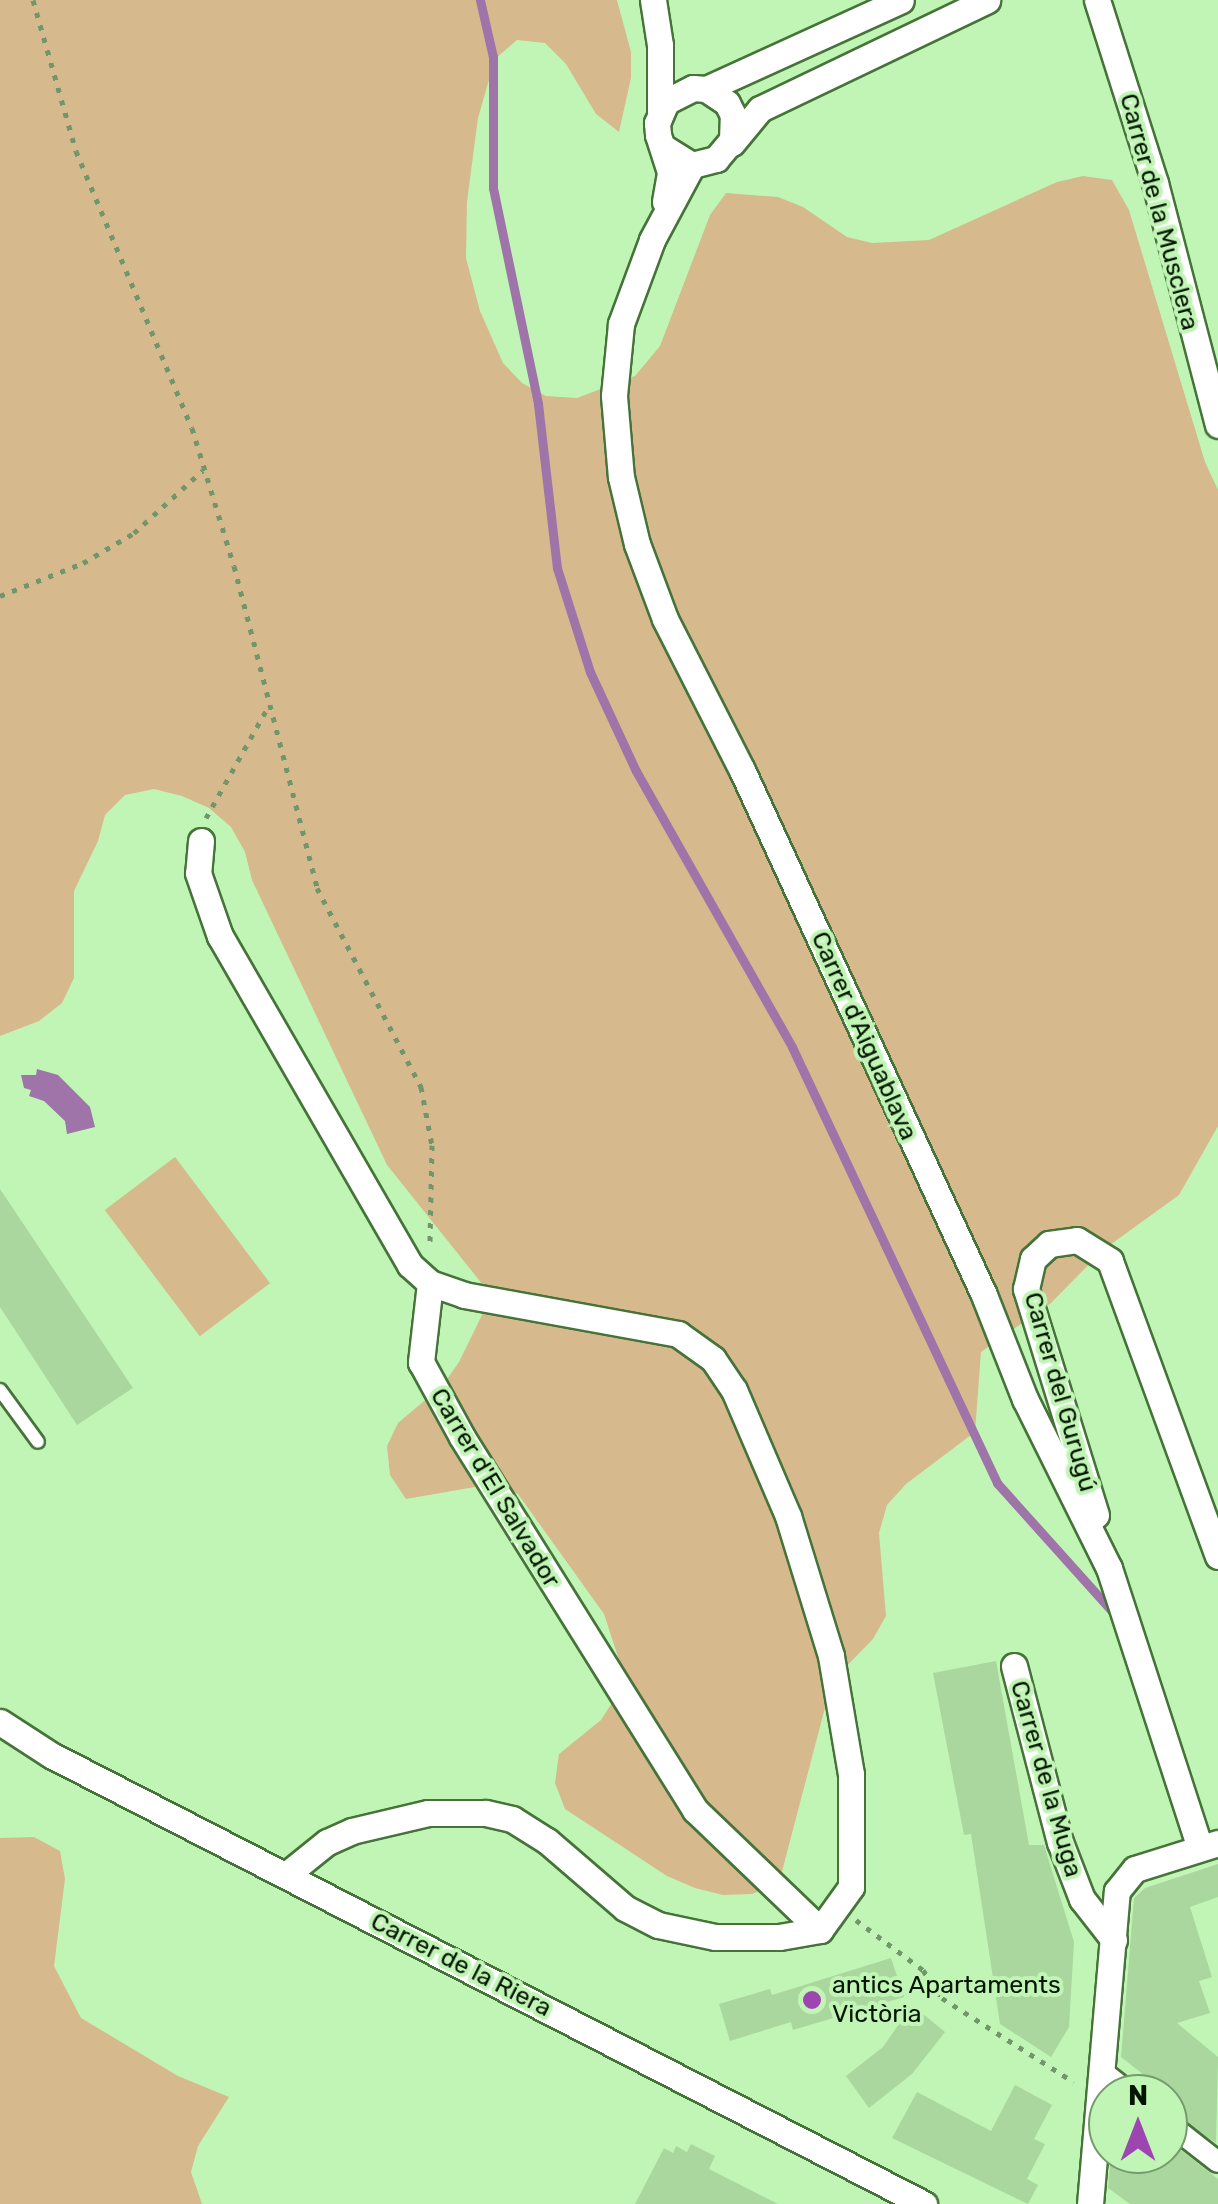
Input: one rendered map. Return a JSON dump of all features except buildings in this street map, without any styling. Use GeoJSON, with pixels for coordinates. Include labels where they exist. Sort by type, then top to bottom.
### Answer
{"type":"FeatureCollection","features":[{"type":"Feature","properties":{"kind":"street"},"geometry":{"type":"LineString","coordinates":[[660,111],[673,95],[705,89],[901,0]]}},
{"type":"Feature","properties":{"kind":"street"},"geometry":{"type":"LineString","coordinates":[[654,3],[660,45],[658,136],[663,147],[680,162],[704,164],[726,151],[760,109],[987,0]]}},
{"type":"Feature","properties":{"kind":"street","name":"Carrer de la Musclera"},"geometry":{"type":"LineString","coordinates":[[1097,0],[1155,182],[1218,425]]}},
{"type":"Feature","properties":{"kind":"street"},"geometry":{"type":"LineString","coordinates":[[654,3],[671,52],[733,114],[734,127],[726,151]]}},
{"type":"Feature","properties":{"kind":"street","name":"Carrer d'Aiguablava"},"geometry":{"type":"LineString","coordinates":[[663,147],[670,173],[663,217]]}},
{"type":"Feature","properties":{"kind":"street","name":"Carrer d'Aiguablava"},"geometry":{"type":"LineString","coordinates":[[692,164],[634,279],[622,324],[614,396],[621,478],[638,544],[666,619],[742,770],[984,1296],[1024,1399],[1109,1568],[1209,1846]]}},
{"type":"Feature","properties":{"kind":"street"},"geometry":{"type":"LineString","coordinates":[[201,841],[198,873],[220,936],[410,1265],[430,1283],[464,1296],[678,1334],[712,1359],[734,1390],[788,1516],[831,1656],[851,1774],[851,1886],[840,1908],[820,1930],[779,1937],[715,1937],[658,1926],[625,1908],[547,1841],[512,1818],[485,1813],[428,1813],[352,1831],[327,1842],[286,1876]]}},
{"type":"Feature","properties":{"kind":"street","name":"Carrer del Gurugú"},"geometry":{"type":"LineString","coordinates":[[1109,1568],[1080,1454],[1026,1289],[1033,1259],[1049,1244],[1077,1240],[1110,1261],[1218,1556]]}},
{"type":"Feature","properties":{"kind":"street","name":"Carrer d'El Salvador"},"geometry":{"type":"LineString","coordinates":[[430,1283],[420,1362],[462,1437],[695,1810],[820,1930]]}},
{"type":"Feature","properties":{"kind":"street","name":"Carrer de la Muga"},"geometry":{"type":"LineString","coordinates":[[1014,1666],[1060,1842],[1082,1899],[1114,1940]]}},
{"type":"Feature","properties":{"kind":"street","name":"Carrer de la Riera"},"geometry":{"type":"LineString","coordinates":[[0,1722],[51,1755],[924,2204]]}},
{"type":"Feature","properties":{"kind":"street"},"geometry":{"type":"LineString","coordinates":[[1106,2074],[1118,1892],[1135,1868],[1209,1846]]}},
{"type":"Feature","properties":{"kind":"street"},"geometry":{"type":"LineString","coordinates":[[1188,2139],[1218,2162]]}},
{"type":"Feature","properties":{"kind":"street"},"geometry":{"type":"LineString","coordinates":[[1090,2204],[1093,2174]]}},
{"type":"Feature","properties":{"kind":"lane"},"geometry":{"type":"LineString","coordinates":[[0,1390],[38,1442]]}},
{"type":"Feature","properties":{"kind":"path"},"geometry":{"type":"LineString","coordinates":[[33,0],[76,150],[184,410],[204,469],[317,888],[420,1086],[432,1145],[430,1283]]}},
{"type":"Feature","properties":{"kind":"path"},"geometry":{"type":"LineString","coordinates":[[0,596],[83,563],[134,533],[204,469]]}},
{"type":"Feature","properties":{"kind":"path"},"geometry":{"type":"LineString","coordinates":[[201,841],[209,808],[227,787],[269,703]]}},
{"type":"Feature","properties":{"kind":"path"},"geometry":{"type":"LineString","coordinates":[[840,1908],[923,1970],[942,1998],[1088,2091]]}},
{"type":"Feature","properties":{"kind":"shaded area"},"geometry":{"type":"Polygon","coordinates":[[[0,0],[617,0],[631,52],[631,78],[619,132],[596,114],[566,64],[545,43],[517,40],[495,59],[478,118],[467,202],[466,258],[480,311],[503,363],[522,383],[546,396],[577,398],[635,376],[660,346],[710,215],[726,193],[778,197],[803,207],[847,237],[872,243],[929,240],[1057,182],[1083,176],[1112,180],[1129,210],[1205,462],[1218,490],[1218,1126],[1179,1195],[1103,1250],[1051,1303],[981,1352],[975,1432],[906,1484],[887,1505],[879,1533],[886,1616],[873,1639],[832,1681],[779,1883],[752,1894],[723,1895],[667,1876],[565,1809],[555,1783],[559,1754],[601,1720],[617,1695],[621,1666],[604,1614],[518,1494],[492,1484],[406,1499],[390,1475],[387,1446],[398,1423],[443,1385],[459,1362],[483,1313],[483,1285],[387,1165],[252,880],[245,852],[231,827],[209,808],[182,796],[154,789],[125,795],[105,815],[98,841],[74,891],[74,978],[62,1003],[39,1021],[0,1036],[0,0]]]}},
{"type":"Feature","properties":{"kind":"shaded area"},"geometry":{"type":"Polygon","coordinates":[[[37,1069],[58,1075],[90,1107],[95,1127],[67,1134],[65,1121],[44,1101],[29,1096],[31,1090],[24,1088],[21,1075],[36,1075],[37,1069]]]}},
{"type":"Feature","properties":{"kind":"shaded area"},"geometry":{"type":"Polygon","coordinates":[[[175,1157],[270,1283],[200,1336],[105,1210],[175,1157]]]}},
{"type":"Feature","properties":{"kind":"shaded area"},"geometry":{"type":"Polygon","coordinates":[[[34,1837],[60,1851],[65,1879],[54,1966],[81,2018],[178,2076],[229,2097],[198,2146],[191,2172],[202,2204],[0,2204],[0,1838],[34,1837]]]}},
{"type":"Feature","properties":{"kind":"waterway"},"geometry":{"type":"LineString","coordinates":[[480,0],[493,57],[493,188],[538,404],[557,568],[590,672],[636,771],[792,1047],[997,1483],[1112,1611]]}},
{"type":"Feature","properties":{"kind":"place","name":"antics Apartaments Victòria"},"geometry":{"type":"Point","coordinates":[812,2000]}}]}
